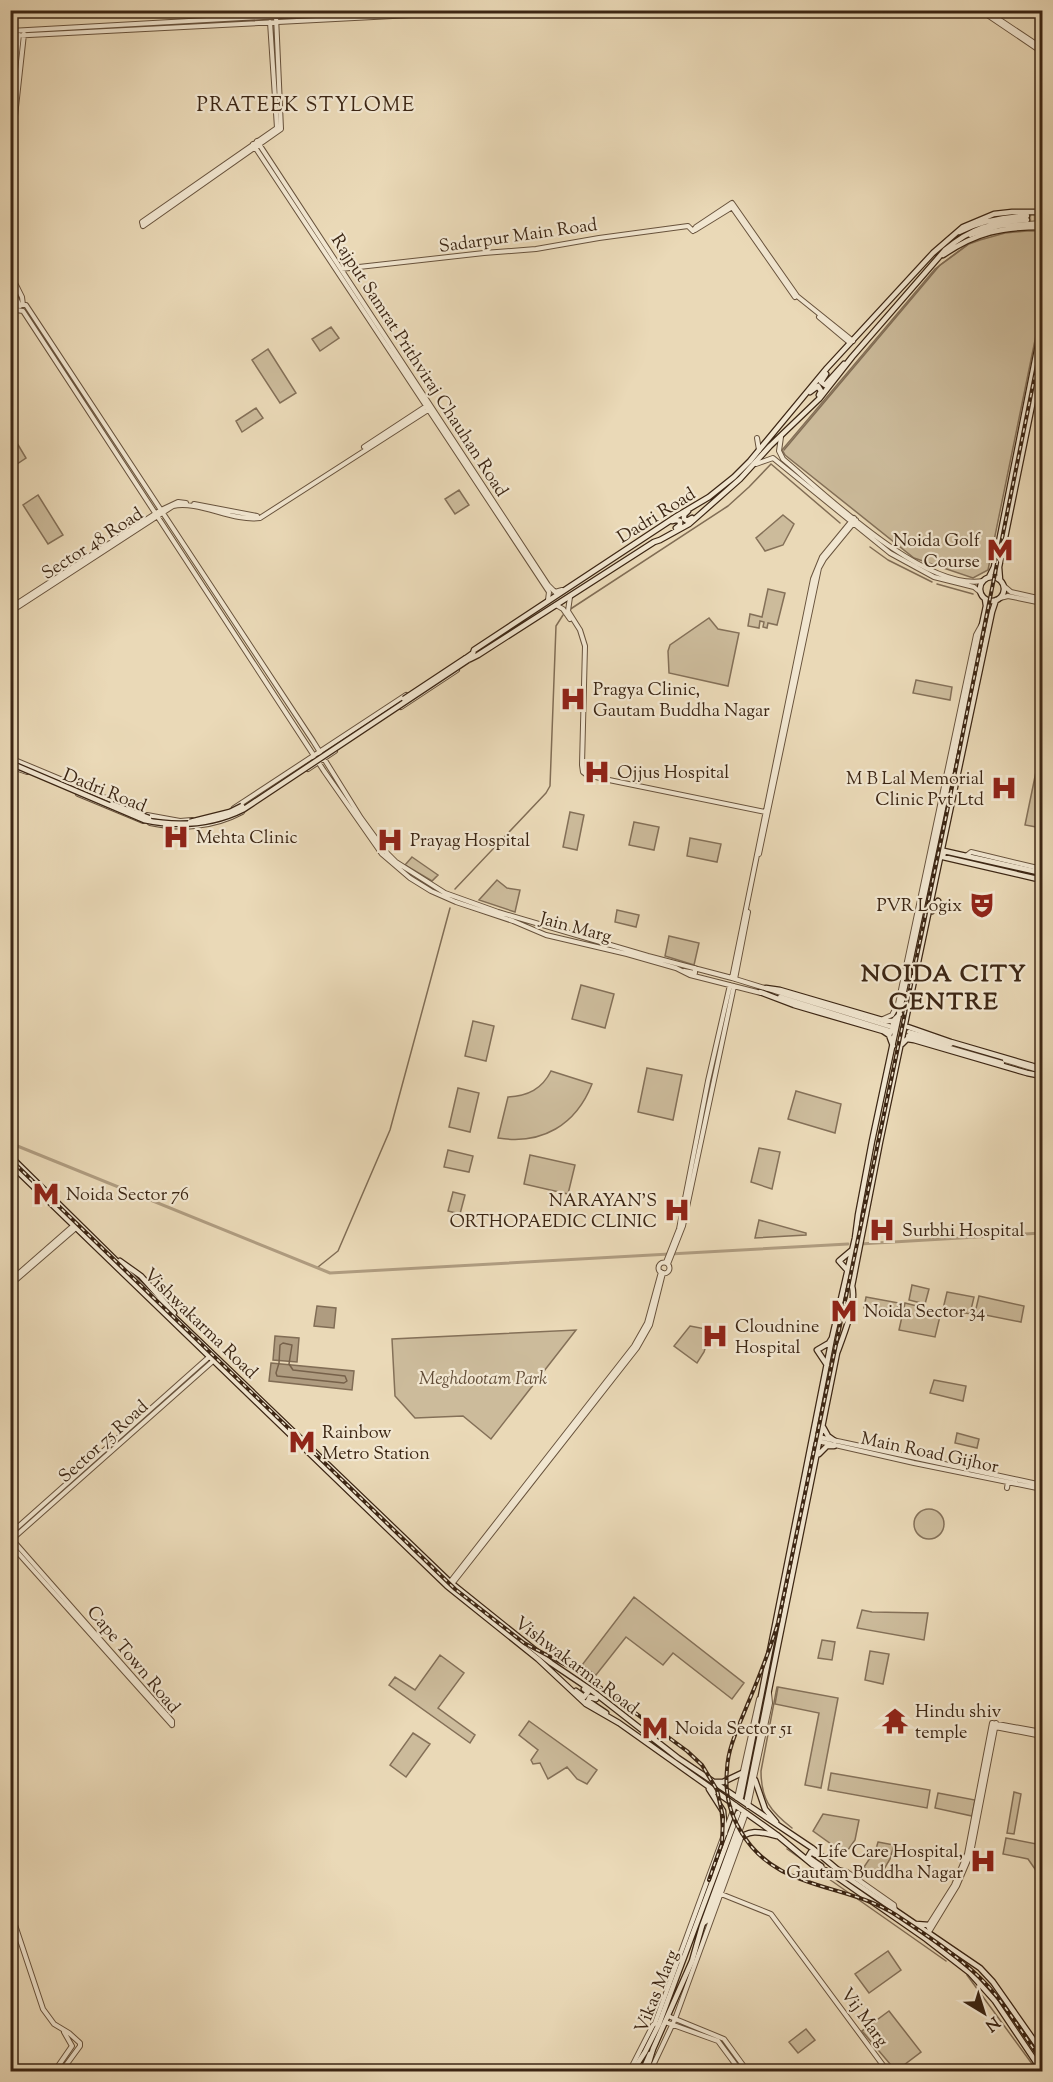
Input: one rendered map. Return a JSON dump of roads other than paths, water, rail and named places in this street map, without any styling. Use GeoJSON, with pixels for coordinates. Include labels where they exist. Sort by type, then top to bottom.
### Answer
{"type":"FeatureCollection","features":[{"type":"Feature","properties":{"kind":"main road"},"geometry":{"type":"LineString","coordinates":[[951,237],[967,224],[994,214],[1042,212]]}},
{"type":"Feature","properties":{"kind":"main road"},"geometry":{"type":"LineString","coordinates":[[938,258],[961,238],[980,227],[1027,218],[1003,217],[979,223],[951,237]]}},
{"type":"Feature","properties":{"kind":"main road"},"geometry":{"type":"LineString","coordinates":[[938,258],[960,244],[988,232],[1042,225]]}},
{"type":"Feature","properties":{"kind":"main road","name":"Dadri Road"},"geometry":{"type":"LineString","coordinates":[[474,650],[661,526],[700,503],[734,477],[851,342],[933,253],[951,237]]}},
{"type":"Feature","properties":{"kind":"main road","name":"Dadri Road"},"geometry":{"type":"LineString","coordinates":[[478,656],[654,542],[689,524],[755,464],[819,399],[938,258]]}},
{"type":"Feature","properties":{"kind":"main road"},"geometry":{"type":"LineString","coordinates":[[899,304],[908,289],[902,287]]}},
{"type":"Feature","properties":{"kind":"main road"},"geometry":{"type":"LineString","coordinates":[[742,1798],[769,1693],[837,1353],[846,1330],[854,1291],[852,1286],[860,1246],[858,1215],[872,1141],[986,606],[985,599],[980,592],[983,581],[989,577],[994,567],[1042,325]]}},
{"type":"Feature","properties":{"kind":"main road"},"geometry":{"type":"LineString","coordinates":[[844,350],[822,379],[822,384],[828,383],[849,361]]}},
{"type":"Feature","properties":{"kind":"main road"},"geometry":{"type":"LineString","coordinates":[[742,1798],[832,1338],[853,1248],[866,1216],[886,1114],[906,1036],[907,1019],[992,612],[1004,591],[999,567],[1042,356]]}},
{"type":"Feature","properties":{"kind":"main road"},"geometry":{"type":"LineString","coordinates":[[778,428],[812,390],[818,386],[821,388],[820,394],[788,426],[784,433]]}},
{"type":"Feature","properties":{"kind":"main road"},"geometry":{"type":"LineString","coordinates":[[700,503],[685,513],[684,519],[689,520],[704,510]]}},
{"type":"Feature","properties":{"kind":"main road"},"geometry":{"type":"LineString","coordinates":[[654,542],[679,527],[681,522],[676,519],[661,526]]}},
{"type":"Feature","properties":{"kind":"main road"},"geometry":{"type":"LineString","coordinates":[[989,577],[1000,580]]}},
{"type":"Feature","properties":{"kind":"main road"},"geometry":{"type":"LineString","coordinates":[[985,599],[998,599]]}},
{"type":"Feature","properties":{"kind":"main road"},"geometry":{"type":"LineString","coordinates":[[525,616],[529,622]]}},
{"type":"Feature","properties":{"kind":"main road"},"geometry":{"type":"LineString","coordinates":[[10,762],[144,820],[185,825],[231,816],[467,659],[474,650]]}},
{"type":"Feature","properties":{"kind":"main road"},"geometry":{"type":"LineString","coordinates":[[467,659],[478,656]]}},
{"type":"Feature","properties":{"kind":"main road"},"geometry":{"type":"LineString","coordinates":[[967,689],[973,684],[976,690]]}},
{"type":"Feature","properties":{"kind":"main road"},"geometry":{"type":"LineString","coordinates":[[264,788],[268,791],[268,795]]}},
{"type":"Feature","properties":{"kind":"main road"},"geometry":{"type":"LineString","coordinates":[[239,814],[236,810],[240,805]]}},
{"type":"Feature","properties":{"kind":"main road"},"geometry":{"type":"LineString","coordinates":[[946,836],[948,847],[955,857],[1042,880]]}},
{"type":"Feature","properties":{"kind":"main road"},"geometry":{"type":"LineString","coordinates":[[938,873],[947,861],[965,856],[1042,871]]}},
{"type":"Feature","properties":{"kind":"main road"},"geometry":{"type":"LineString","coordinates":[[926,926],[933,907],[938,901]]}},
{"type":"Feature","properties":{"kind":"main road"},"geometry":{"type":"LineString","coordinates":[[766,988],[879,1020],[891,1028]]}},
{"type":"Feature","properties":{"kind":"main road"},"geometry":{"type":"LineString","coordinates":[[760,992],[794,1005],[883,1031],[891,1028],[901,1012]]}},
{"type":"Feature","properties":{"kind":"main road"},"geometry":{"type":"LineString","coordinates":[[906,1036],[907,1019]]}},
{"type":"Feature","properties":{"kind":"main road"},"geometry":{"type":"LineString","coordinates":[[891,1028],[893,1048]]}},
{"type":"Feature","properties":{"kind":"main road"},"geometry":{"type":"LineString","coordinates":[[906,1036],[1042,1073]]}},
{"type":"Feature","properties":{"kind":"main road"},"geometry":{"type":"LineString","coordinates":[[906,1036],[1027,1073],[1042,1073]]}},
{"type":"Feature","properties":{"kind":"main road"},"geometry":{"type":"LineString","coordinates":[[879,1111],[878,1126],[880,1128],[886,1114]]}},
{"type":"Feature","properties":{"kind":"main road"},"geometry":{"type":"LineString","coordinates":[[872,1141],[879,1132],[880,1142]]}},
{"type":"Feature","properties":{"kind":"main road","name":"Vishwakarma Road"},"geometry":{"type":"LineString","coordinates":[[10,1156],[115,1259],[211,1359],[372,1511]]}},
{"type":"Feature","properties":{"kind":"main road","name":"Vishwakarma Road"},"geometry":{"type":"LineString","coordinates":[[10,1164],[75,1227],[184,1326],[447,1586],[538,1659],[586,1704],[609,1717],[703,1782],[735,1805],[742,1813],[779,1837],[813,1865],[828,1872],[967,1970],[995,2001],[1031,2055]]}},
{"type":"Feature","properties":{"kind":"main road"},"geometry":{"type":"LineString","coordinates":[[861,1199],[865,1204],[869,1199]]}},
{"type":"Feature","properties":{"kind":"main road"},"geometry":{"type":"LineString","coordinates":[[858,1215],[862,1212],[866,1216]]}},
{"type":"Feature","properties":{"kind":"main road"},"geometry":{"type":"LineString","coordinates":[[848,1271],[839,1261],[853,1248]]}},
{"type":"Feature","properties":{"kind":"main road"},"geometry":{"type":"LineString","coordinates":[[115,1259],[141,1276],[158,1293],[184,1326]]}},
{"type":"Feature","properties":{"kind":"main road"},"geometry":{"type":"LineString","coordinates":[[828,1365],[817,1350],[829,1343],[832,1338]]}},
{"type":"Feature","properties":{"kind":"main road"},"geometry":{"type":"LineString","coordinates":[[821,1400],[823,1406],[828,1403]]}},
{"type":"Feature","properties":{"kind":"main road"},"geometry":{"type":"LineString","coordinates":[[816,1463],[822,1449],[835,1444],[823,1427]]}},
{"type":"Feature","properties":{"kind":"main road","name":"Vishwakarma Road"},"geometry":{"type":"LineString","coordinates":[[378,1517],[451,1583],[561,1670],[714,1782],[742,1798],[748,1806],[782,1828],[835,1869],[895,1908],[908,1920],[929,1930],[979,1968],[1007,1999],[1042,2052]]}},
{"type":"Feature","properties":{"kind":"main road"},"geometry":{"type":"LineString","coordinates":[[786,1576],[794,1577]]}},
{"type":"Feature","properties":{"kind":"main road"},"geometry":{"type":"LineString","coordinates":[[557,1676],[584,1697],[588,1694],[561,1670]]}},
{"type":"Feature","properties":{"kind":"main road"},"geometry":{"type":"LineString","coordinates":[[609,1717],[588,1701],[590,1697],[593,1696],[611,1710],[616,1711]]}},
{"type":"Feature","properties":{"kind":"main road"},"geometry":{"type":"LineString","coordinates":[[714,1782],[723,1782],[742,1773]]}},
{"type":"Feature","properties":{"kind":"main road"},"geometry":{"type":"LineString","coordinates":[[755,1780],[765,1809],[782,1828]]}},
{"type":"Feature","properties":{"kind":"main road"},"geometry":{"type":"LineString","coordinates":[[703,1782],[723,1811],[725,1833]]}},
{"type":"Feature","properties":{"kind":"main road","name":"Vikas Marg"},"geometry":{"type":"LineString","coordinates":[[646,2072],[660,2023],[697,1916],[742,1813]]}},
{"type":"Feature","properties":{"kind":"main road","name":"Vikas Marg"},"geometry":{"type":"LineString","coordinates":[[632,2072],[660,2023],[668,2016],[681,1987],[742,1813]]}},
{"type":"Feature","properties":{"kind":"main road"},"geometry":{"type":"LineString","coordinates":[[736,1842],[750,1832],[779,1837]]}},
{"type":"Feature","properties":{"kind":"main road"},"geometry":{"type":"LineString","coordinates":[[791,1835],[805,1850],[801,1852],[793,1848]]}},
{"type":"Feature","properties":{"kind":"main road"},"geometry":{"type":"LineString","coordinates":[[826,1860],[813,1853],[808,1855],[811,1860],[828,1872]]}},
{"type":"Feature","properties":{"kind":"main road"},"geometry":{"type":"LineString","coordinates":[[908,1920],[929,1930]]}},
{"type":"Feature","properties":{"kind":"main road"},"geometry":{"type":"LineString","coordinates":[[684,1958],[692,1961]]}},
{"type":"Feature","properties":{"kind":"main road"},"geometry":{"type":"LineString","coordinates":[[681,1966],[686,1967],[681,1987]]}},
{"type":"Feature","properties":{"kind":"main road"},"geometry":{"type":"LineString","coordinates":[[967,1970],[980,1977],[982,1974],[979,1968]]}},
{"type":"Feature","properties":{"kind":"main road"},"geometry":{"type":"LineString","coordinates":[[990,1978],[985,1979],[983,1983],[995,1996],[995,2001]]}},
{"type":"Feature","properties":{"kind":"main road"},"geometry":{"type":"LineString","coordinates":[[1031,2055],[1042,2066]]}},
{"type":"Feature","properties":{"kind":"main road"},"geometry":{"type":"LineString","coordinates":[[1031,2055],[1042,2071]]}},
{"type":"Feature","properties":{"kind":"street"},"geometry":{"type":"LineString","coordinates":[[10,36],[22,33],[389,10]]}},
{"type":"Feature","properties":{"kind":"street"},"geometry":{"type":"LineString","coordinates":[[10,31],[22,33],[276,22],[430,14],[439,10]]}},
{"type":"Feature","properties":{"kind":"street"},"geometry":{"type":"LineString","coordinates":[[980,10],[1042,50]]}},
{"type":"Feature","properties":{"kind":"street"},"geometry":{"type":"LineString","coordinates":[[985,10],[1042,50]]}},
{"type":"Feature","properties":{"kind":"street"},"geometry":{"type":"LineString","coordinates":[[270,16],[277,124],[274,131],[256,144],[142,225],[142,222],[256,144],[278,132],[282,124],[276,16]]}},
{"type":"Feature","properties":{"kind":"street"},"geometry":{"type":"LineString","coordinates":[[10,118],[22,33]]}},
{"type":"Feature","properties":{"kind":"street"},"geometry":{"type":"LineString","coordinates":[[10,162],[22,33]]}},
{"type":"Feature","properties":{"kind":"street","name":"Rajput Samrat Prithviraj Chauhan Road"},"geometry":{"type":"LineString","coordinates":[[256,144],[341,269],[429,407],[548,585],[555,592],[566,589]]}},
{"type":"Feature","properties":{"kind":"street","name":"Rajput Samrat Prithviraj Chauhan Road"},"geometry":{"type":"LineString","coordinates":[[256,144],[549,592],[550,597],[546,603]]}},
{"type":"Feature","properties":{"kind":"street","name":"Sadarpur Main Road"},"geometry":{"type":"LineString","coordinates":[[341,269],[536,249],[688,226],[693,231],[730,204],[792,290],[851,342]]}},
{"type":"Feature","properties":{"kind":"street"},"geometry":{"type":"LineString","coordinates":[[961,238],[999,226],[1042,225]]}},
{"type":"Feature","properties":{"kind":"street"},"geometry":{"type":"LineString","coordinates":[[10,273],[22,297],[21,307]]}},
{"type":"Feature","properties":{"kind":"street"},"geometry":{"type":"LineString","coordinates":[[10,285],[21,307],[46,334],[159,513],[178,502],[259,516],[429,407]]}},
{"type":"Feature","properties":{"kind":"street"},"geometry":{"type":"LineString","coordinates":[[10,309],[21,307]]}},
{"type":"Feature","properties":{"kind":"street"},"geometry":{"type":"LineString","coordinates":[[10,314],[21,307]]}},
{"type":"Feature","properties":{"kind":"street"},"geometry":{"type":"LineString","coordinates":[[784,433],[778,446],[783,459],[862,531],[890,553],[934,577],[974,587],[980,592]]}},
{"type":"Feature","properties":{"kind":"street"},"geometry":{"type":"LineString","coordinates":[[759,450],[757,438],[768,440]]}},
{"type":"Feature","properties":{"kind":"street"},"geometry":{"type":"LineString","coordinates":[[755,464],[773,458],[779,461],[841,514],[912,561],[970,582],[983,581]]}},
{"type":"Feature","properties":{"kind":"street","name":"Sector 48 Road"},"geometry":{"type":"LineString","coordinates":[[10,610],[159,513]]}},
{"type":"Feature","properties":{"kind":"street","name":"Jain Marg"},"geometry":{"type":"LineString","coordinates":[[159,513],[320,752],[361,818],[396,862],[448,895],[556,938],[627,954],[690,975],[760,992]]}},
{"type":"Feature","properties":{"kind":"street","name":"Jain Marg"},"geometry":{"type":"LineString","coordinates":[[159,513],[314,756],[372,840],[394,865],[410,878],[456,903],[734,978],[891,1028]]}},
{"type":"Feature","properties":{"kind":"street"},"geometry":{"type":"LineString","coordinates":[[734,978],[817,579],[824,559],[845,530],[841,514]]}},
{"type":"Feature","properties":{"kind":"street"},"geometry":{"type":"LineString","coordinates":[[734,978],[765,812],[814,574],[822,557],[853,521]]}},
{"type":"Feature","properties":{"kind":"street"},"geometry":{"type":"LineString","coordinates":[[845,530],[862,531]]}},
{"type":"Feature","properties":{"kind":"street"},"geometry":{"type":"LineString","coordinates":[[1004,586],[1011,592],[1042,601]]}},
{"type":"Feature","properties":{"kind":"street"},"geometry":{"type":"LineString","coordinates":[[570,596],[568,611],[585,646],[583,772],[609,780],[765,812]]}},
{"type":"Feature","properties":{"kind":"street"},"geometry":{"type":"LineString","coordinates":[[998,599],[1015,597],[1042,601]]}},
{"type":"Feature","properties":{"kind":"street"},"geometry":{"type":"LineString","coordinates":[[556,605],[563,609],[581,634]]}},
{"type":"Feature","properties":{"kind":"street"},"geometry":{"type":"LineString","coordinates":[[879,1020],[890,1017],[898,1004],[976,635],[982,624]]}},
{"type":"Feature","properties":{"kind":"street","name":"Dadri Road"},"geometry":{"type":"LineString","coordinates":[[10,762],[153,817],[180,822],[221,813],[240,805],[474,650]]}},
{"type":"Feature","properties":{"kind":"street","name":"Dadri Road"},"geometry":{"type":"LineString","coordinates":[[10,762],[140,821],[165,825],[216,823],[239,814],[478,656]]}},
{"type":"Feature","properties":{"kind":"street"},"geometry":{"type":"LineString","coordinates":[[431,679],[436,685]]}},
{"type":"Feature","properties":{"kind":"street"},"geometry":{"type":"LineString","coordinates":[[338,740],[341,747]]}},
{"type":"Feature","properties":{"kind":"street"},"geometry":{"type":"LineString","coordinates":[[84,797],[87,790]]}},
{"type":"Feature","properties":{"kind":"street"},"geometry":{"type":"LineString","coordinates":[[556,938],[554,935],[556,932],[568,933]]}},
{"type":"Feature","properties":{"kind":"street"},"geometry":{"type":"LineString","coordinates":[[682,971],[695,973],[695,968]]}},
{"type":"Feature","properties":{"kind":"street"},"geometry":{"type":"LineString","coordinates":[[662,1273],[669,1271],[668,1261],[683,1226],[732,985]]}},
{"type":"Feature","properties":{"kind":"street"},"geometry":{"type":"LineString","coordinates":[[10,1283],[75,1227]]}},
{"type":"Feature","properties":{"kind":"street"},"geometry":{"type":"LineString","coordinates":[[662,1273],[658,1269],[659,1265],[668,1261]]}},
{"type":"Feature","properties":{"kind":"street"},"geometry":{"type":"LineString","coordinates":[[451,1583],[634,1346],[647,1323],[662,1273]]}},
{"type":"Feature","properties":{"kind":"street","name":"Sector 75 Road"},"geometry":{"type":"LineString","coordinates":[[11,1539],[211,1359]]}},
{"type":"Feature","properties":{"kind":"street","name":"Main Road Gijhor"},"geometry":{"type":"LineString","coordinates":[[813,1438],[1008,1482],[1042,1487]]}},
{"type":"Feature","properties":{"kind":"street","name":"Main Road Gijhor"},"geometry":{"type":"LineString","coordinates":[[835,1444],[1042,1487]]}},
{"type":"Feature","properties":{"kind":"street"},"geometry":{"type":"LineString","coordinates":[[1007,1488],[1008,1482]]}},
{"type":"Feature","properties":{"kind":"street","name":"Cape Town Road"},"geometry":{"type":"LineString","coordinates":[[11,1539],[148,1693],[172,1721],[172,1725],[11,1539]]}},
{"type":"Feature","properties":{"kind":"street"},"geometry":{"type":"LineString","coordinates":[[742,1798],[742,1773],[755,1710],[762,1692]]}},
{"type":"Feature","properties":{"kind":"street"},"geometry":{"type":"LineString","coordinates":[[748,1806],[770,1703],[769,1693]]}},
{"type":"Feature","properties":{"kind":"street"},"geometry":{"type":"LineString","coordinates":[[929,1930],[954,1885],[966,1854],[994,1725],[1042,1734]]}},
{"type":"Feature","properties":{"kind":"street"},"geometry":{"type":"LineString","coordinates":[[632,2072],[660,2023],[735,1805]]}},
{"type":"Feature","properties":{"kind":"street"},"geometry":{"type":"LineString","coordinates":[[702,1926],[708,1920],[736,1842],[742,1813]]}},
{"type":"Feature","properties":{"kind":"street"},"geometry":{"type":"LineString","coordinates":[[646,2072],[675,2019],[742,1836]]}},
{"type":"Feature","properties":{"kind":"street","name":"Vij Marg"},"geometry":{"type":"LineString","coordinates":[[721,1894],[771,1914],[820,1977],[888,2072]]}},
{"type":"Feature","properties":{"kind":"street"},"geometry":{"type":"LineString","coordinates":[[10,1910],[43,2009],[48,2018],[63,2031],[72,2046],[54,2072]]}},
{"type":"Feature","properties":{"kind":"street"},"geometry":{"type":"LineString","coordinates":[[668,2016],[724,2039],[748,2072]]}},
{"type":"Feature","properties":{"kind":"street"},"geometry":{"type":"LineString","coordinates":[[660,2023],[672,2024],[718,2041],[741,2072]]}},
{"type":"Feature","properties":{"kind":"street"},"geometry":{"type":"LineString","coordinates":[[61,2072],[80,2046],[77,2040],[63,2031]]}},
{"type":"Feature","properties":{"kind":"water"},"geometry":{"type":"Polygon","coordinates":[[[317,1306],[336,1308],[334,1328],[314,1326],[317,1306]]]}},
{"type":"Feature","properties":{"kind":"water"},"geometry":{"type":"Polygon","coordinates":[[[275,1336],[299,1338],[297,1362],[273,1360],[275,1336]]]}},
{"type":"Feature","properties":{"kind":"water"},"geometry":{"type":"Polygon","coordinates":[[[271,1363],[354,1371],[352,1390],[269,1381],[271,1363]]]}},
{"type":"Feature","properties":{"kind":"waterway"},"geometry":{"type":"LineString","coordinates":[[999,233],[1030,229]]}},
{"type":"Feature","properties":{"kind":"waterway"},"geometry":{"type":"LineString","coordinates":[[978,238],[994,234]]}},
{"type":"Feature","properties":{"kind":"waterway"},"geometry":{"type":"LineString","coordinates":[[784,450],[940,265],[971,242]]}},
{"type":"Feature","properties":{"kind":"waterway"},"geometry":{"type":"LineString","coordinates":[[771,464],[840,523]]}},
{"type":"Feature","properties":{"kind":"waterway"},"geometry":{"type":"LineString","coordinates":[[569,610],[728,506],[771,464]]}},
{"type":"Feature","properties":{"kind":"waterway"},"geometry":{"type":"LineString","coordinates":[[870,547],[888,560],[932,582]]}},
{"type":"Feature","properties":{"kind":"waterway"},"geometry":{"type":"LineString","coordinates":[[937,584],[973,594]]}},
{"type":"Feature","properties":{"kind":"waterway"},"geometry":{"type":"LineString","coordinates":[[455,889],[546,793],[550,786],[556,626],[563,615]]}},
{"type":"Feature","properties":{"kind":"waterway"},"geometry":{"type":"LineString","coordinates":[[318,1267],[338,1251],[390,1130],[450,908]]}},
{"type":"Feature","properties":{"kind":"waterway"},"geometry":{"type":"LineString","coordinates":[[10,1143],[330,1273],[848,1244]]}},
{"type":"Feature","properties":{"kind":"waterway"},"geometry":{"type":"LineString","coordinates":[[860,1244],[1042,1233]]}},
{"type":"Feature","properties":{"kind":"waterway"},"geometry":{"type":"LineString","coordinates":[[777,1687],[761,1781],[768,1804],[792,1828]]}},
{"type":"Feature","properties":{"kind":"waterway"},"geometry":{"type":"LineString","coordinates":[[787,1849],[824,1875]]}},
{"type":"Feature","properties":{"kind":"waterway"},"geometry":{"type":"LineString","coordinates":[[829,1879],[946,1961]]}},
{"type":"Feature","properties":{"kind":"waterway"},"geometry":{"type":"LineString","coordinates":[[967,1975],[1038,2072]]}},
{"type":"Feature","properties":{"kind":"tunnel"},"geometry":{"type":"LineString","coordinates":[[1027,216],[1042,216]]}},
{"type":"Feature","properties":{"kind":"tunnel"},"geometry":{"type":"LineString","coordinates":[[1027,220],[1042,220]]}},
{"type":"Feature","properties":{"kind":"railway"},"geometry":{"type":"LineString","coordinates":[[1042,340],[947,812],[778,1623],[729,1753],[727,1777],[727,1793],[733,1816],[755,1850],[772,1865],[791,1875],[876,1904],[945,1948],[989,1987],[1042,2061]]}},
{"type":"Feature","properties":{"kind":"railway"},"geometry":{"type":"LineString","coordinates":[[10,1159],[455,1589],[524,1643],[577,1671],[596,1684],[687,1751],[702,1765],[717,1790],[723,1817],[722,1843],[709,1880]]}},
{"type":"Feature","properties":{"kind":"place","name":"Noida Golf Course"},"geometry":{"type":"Point","coordinates":[1000,550]}},
{"type":"Feature","properties":{"kind":"place","name":"Pragya Clinic, Gautam Buddha Nagar"},"geometry":{"type":"Point","coordinates":[573,699]}},
{"type":"Feature","properties":{"kind":"place","name":"Ojjus Hospital"},"geometry":{"type":"Point","coordinates":[597,772]}},
{"type":"Feature","properties":{"kind":"place","name":"M B Lal Memorial Clinic Pvt Ltd"},"geometry":{"type":"Point","coordinates":[1004,788]}},
{"type":"Feature","properties":{"kind":"place","name":"Mehta Clinic"},"geometry":{"type":"Point","coordinates":[176,837]}},
{"type":"Feature","properties":{"kind":"place","name":"Prayag Hospital"},"geometry":{"type":"Point","coordinates":[390,840]}},
{"type":"Feature","properties":{"kind":"place","name":"PVR Logix"},"geometry":{"type":"Point","coordinates":[982,905]}},
{"type":"Feature","properties":{"kind":"place","name":"Noida Sector 76"},"geometry":{"type":"Point","coordinates":[46,1194]}},
{"type":"Feature","properties":{"kind":"place","name":"NARAYAN'S ORTHOPAEDIC CLINIC"},"geometry":{"type":"Point","coordinates":[677,1210]}},
{"type":"Feature","properties":{"kind":"place","name":"Surbhi Hospital"},"geometry":{"type":"Point","coordinates":[882,1230]}},
{"type":"Feature","properties":{"kind":"place","name":"Noida Sector 34"},"geometry":{"type":"Point","coordinates":[844,1311]}},
{"type":"Feature","properties":{"kind":"place","name":"Cloudnine Hospital"},"geometry":{"type":"Point","coordinates":[715,1336]}},
{"type":"Feature","properties":{"kind":"place","name":"Rainbow Metro Station"},"geometry":{"type":"Point","coordinates":[302,1442]}},
{"type":"Feature","properties":{"kind":"place","name":"Hindu shiv temple"},"geometry":{"type":"Point","coordinates":[895,1721]}},
{"type":"Feature","properties":{"kind":"place","name":"Noida Sector 51"},"geometry":{"type":"Point","coordinates":[655,1728]}},
{"type":"Feature","properties":{"kind":"place","name":"Life Care Hospital, Gautam Buddha Nagar"},"geometry":{"type":"Point","coordinates":[983,1861]}},
{"type":"Feature","properties":{"kind":"district","name":"PRATEEK STYLOME"},"geometry":{"type":"Point","coordinates":[306,104]}},
{"type":"Feature","properties":{"kind":"district","name":"NOIDA CITY CENTRE"},"geometry":{"type":"Point","coordinates":[944,987]}},
{"type":"Feature","properties":{"kind":"park label","name":"Meghdootam Park"},"geometry":{"type":"Point","coordinates":[483,1378]}}]}
